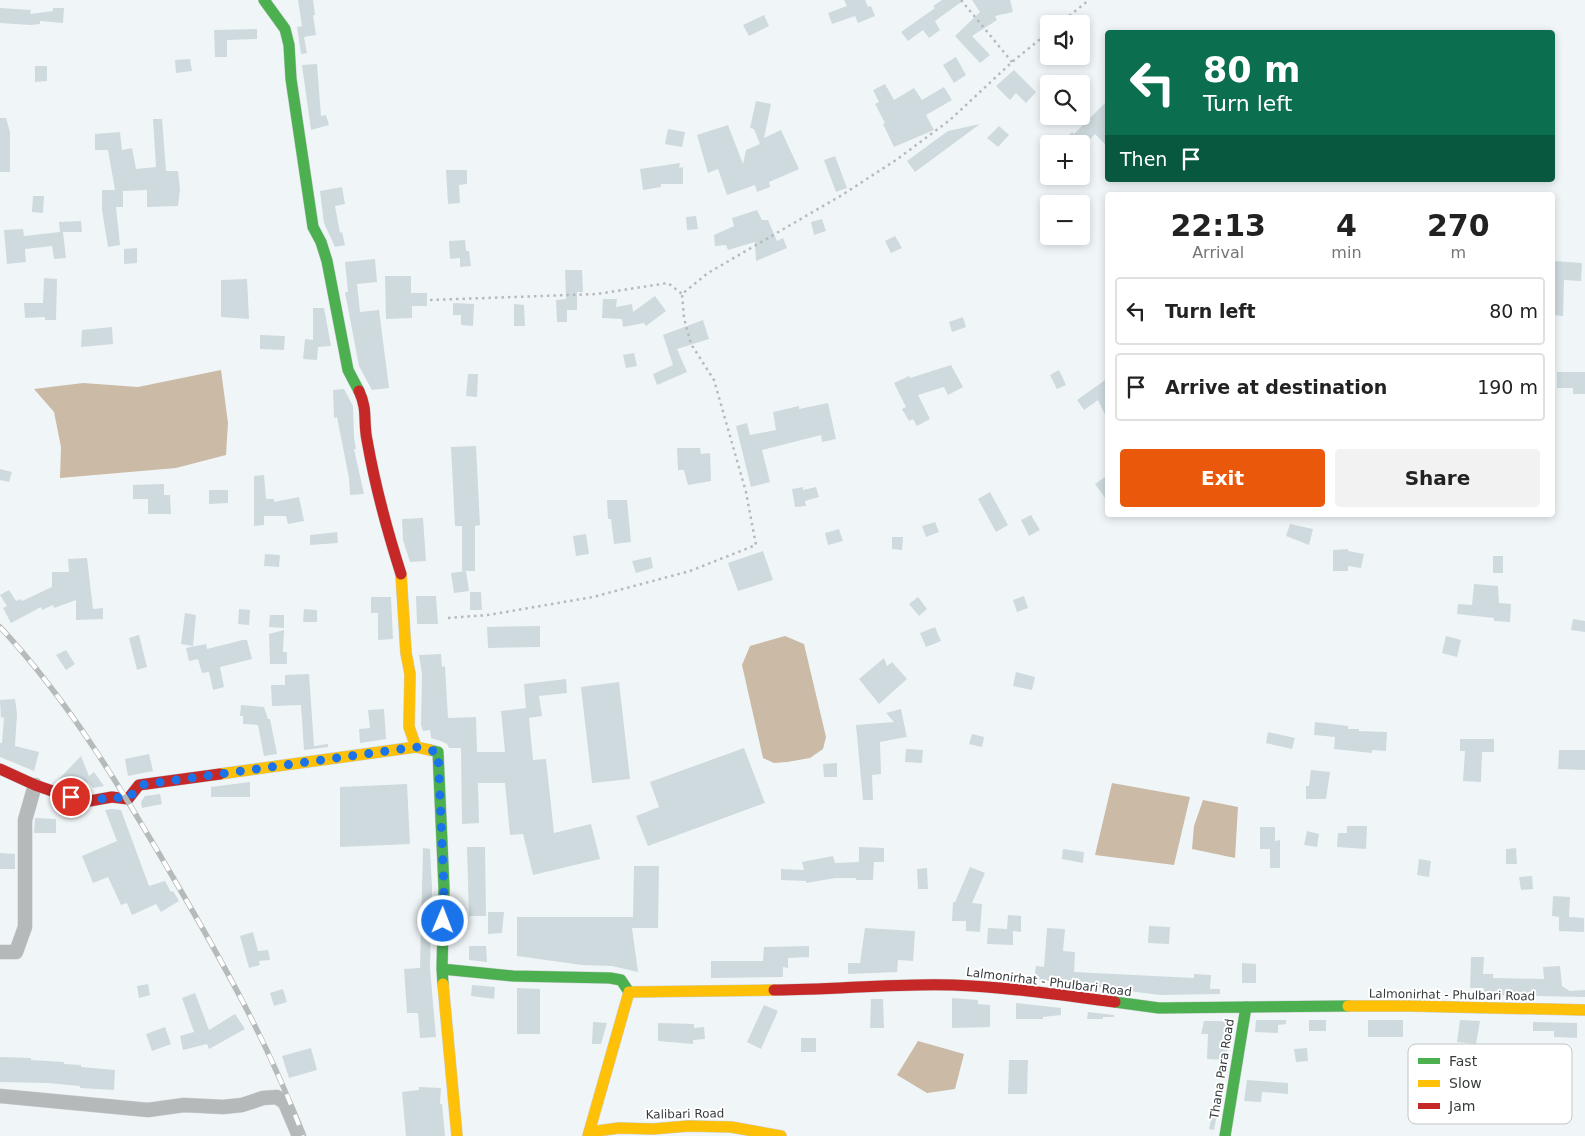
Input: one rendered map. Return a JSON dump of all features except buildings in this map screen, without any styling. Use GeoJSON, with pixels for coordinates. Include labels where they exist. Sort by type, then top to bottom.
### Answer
{"type":"FeatureCollection","features":[{"type":"Feature","properties":{"kind":"street"},"geometry":{"type":"LineString","coordinates":[[264,0],[285,29],[289,45],[291,79],[312,227],[321,242],[327,261],[348,370],[365,403],[366,437],[375,480],[384,520],[402,576],[406,653],[410,674],[409,727],[416,747]]}},
{"type":"Feature","properties":{"kind":"street"},"geometry":{"type":"LineString","coordinates":[[0,769],[35,785],[84,802],[112,797],[128,799],[140,785],[416,747],[438,752],[444,888],[442,969],[457,1136]]}},
{"type":"Feature","properties":{"kind":"street"},"geometry":{"type":"LineString","coordinates":[[0,952],[16,952],[25,926],[25,820],[35,785]]}},
{"type":"Feature","properties":{"kind":"street"},"geometry":{"type":"LineString","coordinates":[[442,969],[535,977],[583,976],[621,980],[629,992],[589,1134]]}},
{"type":"Feature","properties":{"kind":"street","name":"Lalmonirhat - Phulbari Road"},"geometry":{"type":"LineString","coordinates":[[629,992],[795,990],[864,986],[953,985],[1038,992],[1159,1008],[1410,1006],[1585,1010]]}},
{"type":"Feature","properties":{"kind":"street","name":"Thana Para Road"},"geometry":{"type":"LineString","coordinates":[[1225,1136],[1246,1007]]}},
{"type":"Feature","properties":{"kind":"street"},"geometry":{"type":"LineString","coordinates":[[0,1096],[148,1110],[184,1105],[223,1107],[242,1105],[263,1098],[277,1097],[285,1103],[299,1136]]}},
{"type":"Feature","properties":{"kind":"street","name":"Kalibari Road"},"geometry":{"type":"LineString","coordinates":[[589,1134],[619,1128],[654,1129],[688,1126],[731,1127],[781,1136]]}},
{"type":"Feature","properties":{"kind":"path"},"geometry":{"type":"LineString","coordinates":[[961,0],[1012,62]]}},
{"type":"Feature","properties":{"kind":"path"},"geometry":{"type":"LineString","coordinates":[[1070,15],[1089,0]]}},
{"type":"Feature","properties":{"kind":"path"},"geometry":{"type":"LineString","coordinates":[[682,294],[708,273],[842,195],[896,160],[950,120],[1012,62],[1040,39]]}},
{"type":"Feature","properties":{"kind":"path"},"geometry":{"type":"LineString","coordinates":[[430,300],[598,294],[668,283],[682,294],[684,318],[691,344],[714,380],[746,492],[756,545],[690,571],[593,597],[488,615],[448,618]]}},
{"type":"Feature","properties":{"kind":"shaded area"},"geometry":{"type":"Polygon","coordinates":[[[221,370],[228,423],[226,455],[176,468],[60,478],[61,447],[54,412],[34,389],[83,383],[138,387],[221,370]]]}},
{"type":"Feature","properties":{"kind":"shaded area"},"geometry":{"type":"Polygon","coordinates":[[[785,636],[804,644],[826,737],[823,749],[810,758],[774,763],[763,758],[742,665],[750,646],[785,636]]]}},
{"type":"Feature","properties":{"kind":"shaded area"},"geometry":{"type":"Polygon","coordinates":[[[1112,783],[1190,797],[1174,865],[1095,855],[1112,783]]]}},
{"type":"Feature","properties":{"kind":"shaded area"},"geometry":{"type":"Polygon","coordinates":[[[1203,800],[1238,807],[1235,858],[1192,849],[1194,826],[1203,800]]]}},
{"type":"Feature","properties":{"kind":"shaded area"},"geometry":{"type":"Polygon","coordinates":[[[918,1041],[964,1054],[955,1089],[927,1093],[897,1075],[918,1041]]]}},
{"type":"Feature","properties":{"kind":"railway"},"geometry":{"type":"LineString","coordinates":[[0,627],[72,716],[115,780],[210,941],[244,1004],[276,1069],[303,1136]]}},
{"type":"Feature","properties":{"kind":"traffic: fast"},"geometry":{"type":"LineString","coordinates":[[264,0],[285,29],[289,45],[291,79],[313,227],[321,242],[327,261],[348,370],[359,391]]}},
{"type":"Feature","properties":{"kind":"traffic: fast"},"geometry":{"type":"LineString","coordinates":[[430,750],[438,752],[444,888],[443,984]]}},
{"type":"Feature","properties":{"kind":"traffic: fast"},"geometry":{"type":"LineString","coordinates":[[442,969],[513,976],[610,978],[621,980],[629,992]]}},
{"type":"Feature","properties":{"kind":"traffic: fast"},"geometry":{"type":"LineString","coordinates":[[1115,1002],[1159,1008],[1348,1006]]}},
{"type":"Feature","properties":{"kind":"traffic: fast"},"geometry":{"type":"LineString","coordinates":[[1225,1136],[1246,1007]]}},
{"type":"Feature","properties":{"kind":"traffic: slow"},"geometry":{"type":"LineString","coordinates":[[401,574],[406,653],[410,674],[409,727],[416,747]]}},
{"type":"Feature","properties":{"kind":"traffic: slow"},"geometry":{"type":"LineString","coordinates":[[220,774],[416,747],[430,750]]}},
{"type":"Feature","properties":{"kind":"traffic: slow"},"geometry":{"type":"LineString","coordinates":[[443,984],[457,1136]]}},
{"type":"Feature","properties":{"kind":"traffic: slow"},"geometry":{"type":"LineString","coordinates":[[588,1136],[629,992],[774,990]]}},
{"type":"Feature","properties":{"kind":"traffic: slow"},"geometry":{"type":"LineString","coordinates":[[1348,1006],[1585,1010]]}},
{"type":"Feature","properties":{"kind":"traffic: slow"},"geometry":{"type":"LineString","coordinates":[[590,1132],[619,1128],[653,1129],[688,1126],[731,1127],[781,1136]]}},
{"type":"Feature","properties":{"kind":"traffic: jam"},"geometry":{"type":"LineString","coordinates":[[359,391],[362,398],[370,457],[386,524],[401,574]]}},
{"type":"Feature","properties":{"kind":"traffic: jam"},"geometry":{"type":"LineString","coordinates":[[0,769],[35,785],[84,802],[112,797],[128,799],[139,785],[220,774]]}},
{"type":"Feature","properties":{"kind":"traffic: jam"},"geometry":{"type":"LineString","coordinates":[[774,990],[953,985],[1014,989],[1115,1002]]}},
{"type":"Feature","properties":{"kind":"route"},"geometry":{"type":"LineString","coordinates":[[71,797],[84,802],[112,797],[128,799],[140,785],[416,747],[438,752],[444,888],[443,921]]}}]}
